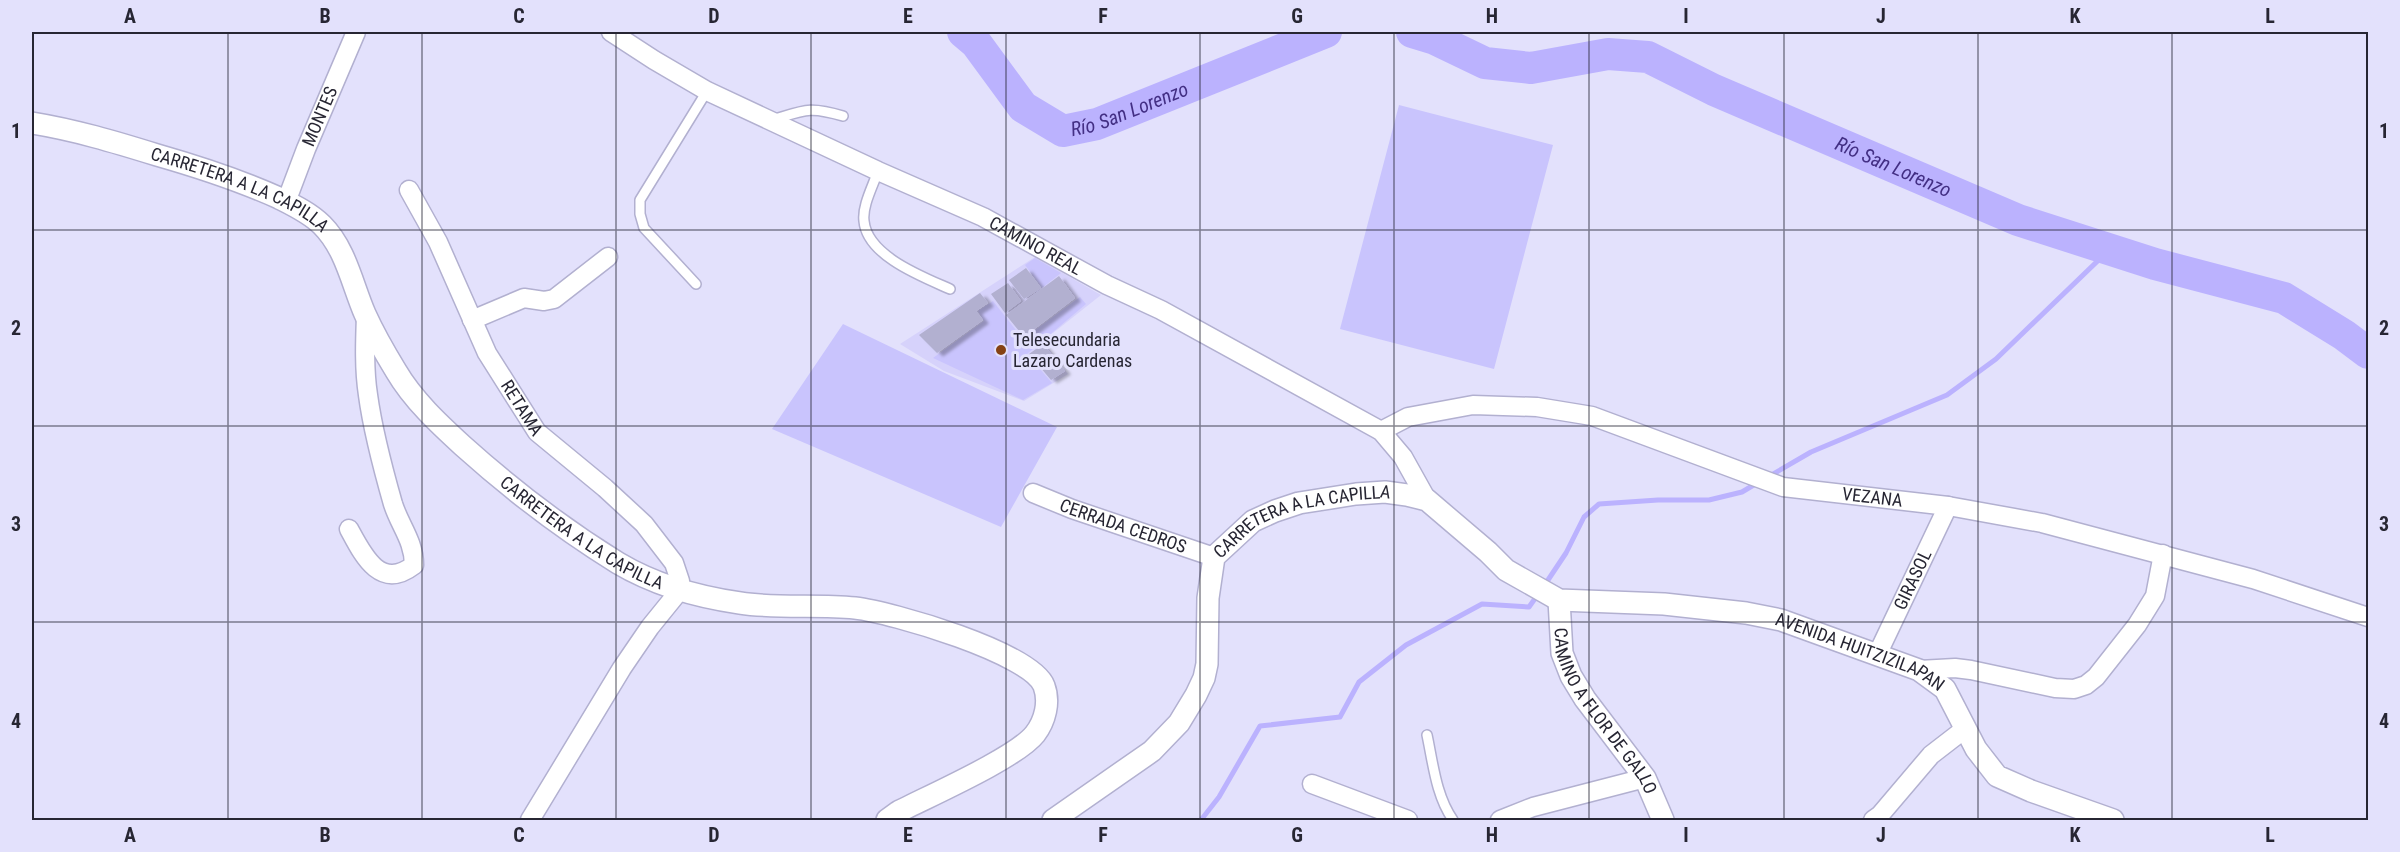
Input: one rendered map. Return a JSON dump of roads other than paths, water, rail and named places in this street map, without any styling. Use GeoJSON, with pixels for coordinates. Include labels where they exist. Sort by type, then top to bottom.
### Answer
{"type":"FeatureCollection","features":[{"type":"Feature","properties":{"kind":"street","name":"MONTES"},"geometry":{"type":"LineString","coordinates":[[286,202],[356,32]]}},
{"type":"Feature","properties":{"kind":"street","name":"CAMINO REAL"},"geometry":{"type":"LineString","coordinates":[[611,32],[707,91],[983,217],[1107,285],[1172,316],[1381,431],[1403,457],[1427,500]]}},
{"type":"Feature","properties":{"kind":"street","name":"CARRETERA A LA CAPILLA"},"geometry":{"type":"LineString","coordinates":[[32,123],[87,133],[223,175],[286,202],[321,224],[333,239],[348,266],[366,316],[398,375],[433,418],[498,478],[578,537],[640,576],[680,590],[742,604],[873,610],[955,634],[1018,662],[1036,673],[1044,686],[1047,701],[1045,715],[1035,735],[1001,759],[898,812],[887,820]]}},
{"type":"Feature","properties":{"kind":"street","name":"RETAMA"},"geometry":{"type":"LineString","coordinates":[[409,190],[438,242],[487,353],[537,432],[605,488],[644,524],[674,563],[678,572],[680,590]]}},
{"type":"Feature","properties":{"kind":"street"},"geometry":{"type":"LineString","coordinates":[[472,320],[524,298],[544,302],[554,299],[609,257]]}},
{"type":"Feature","properties":{"kind":"street"},"geometry":{"type":"LineString","coordinates":[[349,529],[367,562],[381,572],[402,573],[414,565],[410,537],[394,507],[372,424],[367,392],[366,316]]}},
{"type":"Feature","properties":{"kind":"street","name":"VEZANA"},"geometry":{"type":"LineString","coordinates":[[1381,431],[1408,417],[1473,405],[1537,407],[1608,421],[1783,487],[1948,506],[2042,522],[2253,579],[2368,617]]}},
{"type":"Feature","properties":{"kind":"street","name":"CARRETERA A LA CAPILLA"},"geometry":{"type":"LineString","coordinates":[[1053,820],[1152,751],[1179,723],[1196,695],[1204,678],[1207,664],[1208,598],[1214,556],[1252,521],[1299,503],[1356,494],[1385,492],[1427,500],[1506,570],[1554,597]]}},
{"type":"Feature","properties":{"kind":"street","name":"CERRADA CEDROS"},"geometry":{"type":"LineString","coordinates":[[1033,494],[1214,556]]}},
{"type":"Feature","properties":{"kind":"street","name":"GIRASOL"},"geometry":{"type":"LineString","coordinates":[[1878,653],[1948,506]]}},
{"type":"Feature","properties":{"kind":"street"},"geometry":{"type":"LineString","coordinates":[[1919,669],[1971,670],[2055,688],[2074,689],[2086,685],[2096,677],[2137,625],[2155,596],[2163,554]]}},
{"type":"Feature","properties":{"kind":"street"},"geometry":{"type":"LineString","coordinates":[[530,820],[622,668],[680,590]]}},
{"type":"Feature","properties":{"kind":"street","name":"AVENIDA HUITZIZILAPAN"},"geometry":{"type":"LineString","coordinates":[[1554,597],[1664,604],[1746,613],[1781,620],[1919,669],[1946,689],[1976,749],[1997,776],[2031,791],[2113,820]]}},
{"type":"Feature","properties":{"kind":"street","name":"CAMINO A FLOR DE GALLO"},"geometry":{"type":"LineString","coordinates":[[1554,597],[1562,652],[1571,676],[1585,699],[1645,778],[1663,820]]}},
{"type":"Feature","properties":{"kind":"street"},"geometry":{"type":"LineString","coordinates":[[1873,820],[1931,755],[1966,728]]}},
{"type":"Feature","properties":{"kind":"street"},"geometry":{"type":"LineString","coordinates":[[1500,820],[1533,807],[1645,778]]}},
{"type":"Feature","properties":{"kind":"street"},"geometry":{"type":"LineString","coordinates":[[1312,784],[1408,820]]}},
{"type":"Feature","properties":{"kind":"lane"},"geometry":{"type":"LineString","coordinates":[[696,284],[644,228],[640,214],[640,200],[707,91]]}},
{"type":"Feature","properties":{"kind":"lane"},"geometry":{"type":"LineString","coordinates":[[770,120],[804,110],[818,109],[843,116]]}},
{"type":"Feature","properties":{"kind":"lane"},"geometry":{"type":"LineString","coordinates":[[878,171],[863,219],[866,231],[889,257],[906,269],[950,289]]}},
{"type":"Feature","properties":{"kind":"lane"},"geometry":{"type":"LineString","coordinates":[[1427,735],[1439,792],[1453,820]]}},
{"type":"Feature","properties":{"kind":"waterway","name":"Río San Lorenzo"},"geometry":{"type":"LineString","coordinates":[[963,32],[976,43],[1023,107],[1063,131],[1097,124],[1326,32]]}},
{"type":"Feature","properties":{"kind":"waterway","name":"Río San Lorenzo"},"geometry":{"type":"LineString","coordinates":[[1412,32],[1435,39],[1485,63],[1531,68],[1608,54],[1648,57],[1714,90],[2018,220],[2155,264],[2284,298],[2344,335],[2368,353]]}},
{"type":"Feature","properties":{"kind":"waterway"},"geometry":{"type":"LineString","coordinates":[[1768,477],[1811,452],[1947,395],[1996,359],[2109,250]]}},
{"type":"Feature","properties":{"kind":"waterway"},"geometry":{"type":"LineString","coordinates":[[1544,586],[1566,553],[1584,517],[1599,504],[1658,500],[1709,500],[1742,492],[1757,483]]}},
{"type":"Feature","properties":{"kind":"waterway"},"geometry":{"type":"LineString","coordinates":[[1201,820],[1219,797],[1260,726],[1340,717],[1359,682],[1406,645],[1482,604],[1529,607],[1539,593]]}},
{"type":"Feature","properties":{"kind":"place","name":"Telesecundaria Lazaro Cardenas"},"geometry":{"type":"Point","coordinates":[1001,350]}}]}
